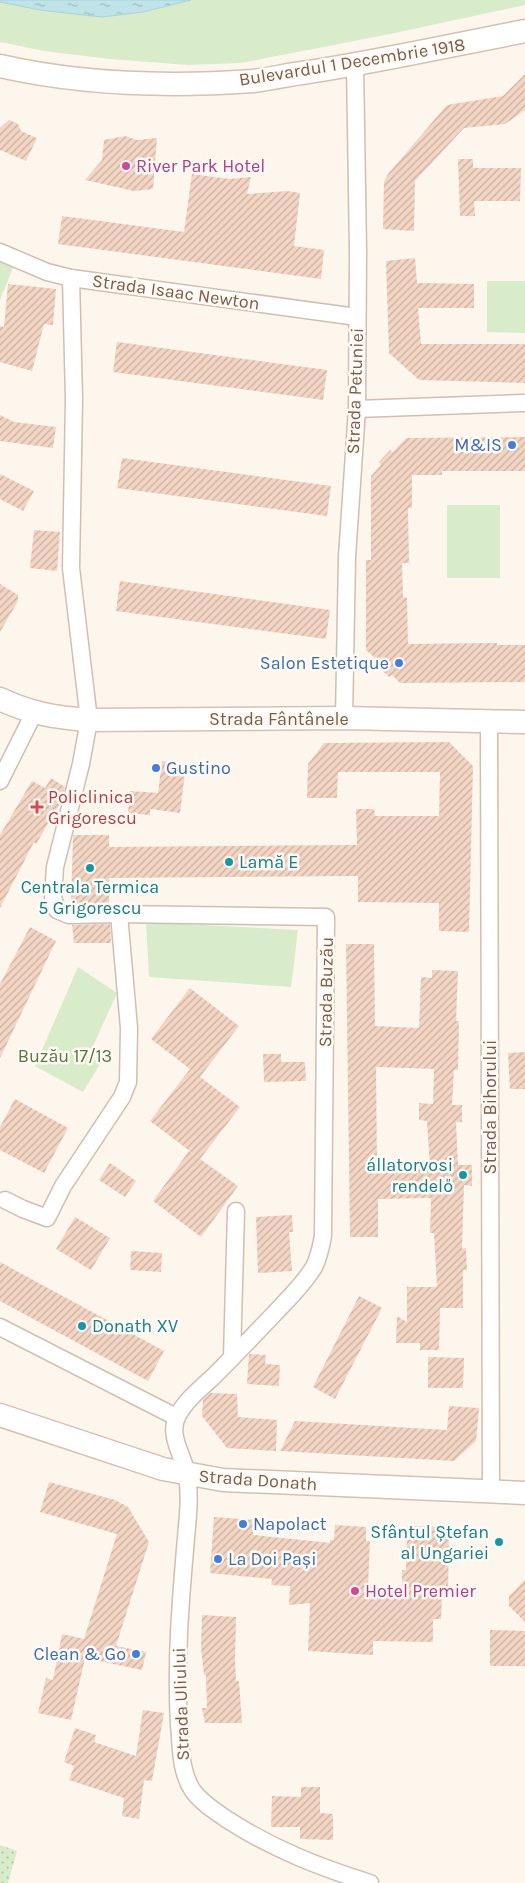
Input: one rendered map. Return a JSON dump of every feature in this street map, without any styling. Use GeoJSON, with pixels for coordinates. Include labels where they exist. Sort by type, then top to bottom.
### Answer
{"type":"FeatureCollection","features":[{"type":"Feature","properties":{"kind":"main road","name":"Bulevardul 1 Decembrie 1918"},"geometry":{"type":"LineString","coordinates":[[0,66],[70,79],[146,84],[254,81],[525,32]]}},
{"type":"Feature","properties":{"kind":"main road","name":"Strada Fântânele"},"geometry":{"type":"LineString","coordinates":[[0,698],[34,713],[60,718],[89,720],[344,718],[525,722]]}},
{"type":"Feature","properties":{"kind":"main road","name":"Strada Donath"},"geometry":{"type":"LineString","coordinates":[[0,1415],[163,1469],[222,1480],[525,1493]]}},
{"type":"Feature","properties":{"kind":"street","name":"Strada Petuniei"},"geometry":{"type":"LineString","coordinates":[[344,718],[347,557],[357,409],[355,64]]}},
{"type":"Feature","properties":{"kind":"street","name":"Strada Isaac Newton"},"geometry":{"type":"LineString","coordinates":[[0,252],[47,272],[71,278],[357,317]]}},
{"type":"Feature","properties":{"kind":"street"},"geometry":{"type":"LineString","coordinates":[[71,278],[74,399],[71,568],[89,720]]}},
{"type":"Feature","properties":{"kind":"street"},"geometry":{"type":"LineString","coordinates":[[357,409],[525,403]]}},
{"type":"Feature","properties":{"kind":"street"},"geometry":{"type":"LineString","coordinates":[[0,781],[34,713]]}},
{"type":"Feature","properties":{"kind":"street","name":"Strada Buzău"},"geometry":{"type":"LineString","coordinates":[[89,720],[81,764],[55,867],[53,897],[57,910],[70,915],[326,917],[323,1236],[320,1254],[313,1268],[296,1291],[184,1405],[176,1418]]}},
{"type":"Feature","properties":{"kind":"street","name":"Strada Bihorului"},"geometry":{"type":"LineString","coordinates":[[489,722],[491,1491]]}},
{"type":"Feature","properties":{"kind":"street"},"geometry":{"type":"LineString","coordinates":[[5,1200],[47,1218],[62,1186],[122,1097],[128,1082],[129,1028],[119,914]]}},
{"type":"Feature","properties":{"kind":"street"},"geometry":{"type":"LineString","coordinates":[[232,1358],[236,1211]]}},
{"type":"Feature","properties":{"kind":"street"},"geometry":{"type":"LineString","coordinates":[[0,1327],[176,1418],[175,1435],[187,1474]]}},
{"type":"Feature","properties":{"kind":"street","name":"Strada Uliului"},"geometry":{"type":"LineString","coordinates":[[187,1474],[189,1502],[179,1626],[178,1689],[182,1759],[186,1777],[193,1791],[203,1802],[246,1830],[274,1846],[322,1868],[370,1883]]}},
{"type":"Feature","properties":{"kind":"green space"},"geometry":{"type":"Polygon","coordinates":[[[191,0],[525,0],[525,5],[241,63],[188,65],[110,59],[44,51],[0,42],[0,2],[40,10],[102,17],[143,12],[191,0]]]}},
{"type":"Feature","properties":{"kind":"green space"},"geometry":{"type":"Polygon","coordinates":[[[0,252],[17,258],[0,300],[0,252]]]}},
{"type":"Feature","properties":{"kind":"green space"},"geometry":{"type":"Polygon","coordinates":[[[487,281],[525,281],[525,333],[487,332],[487,281]]]}},
{"type":"Feature","properties":{"kind":"green space"},"geometry":{"type":"Polygon","coordinates":[[[447,505],[500,505],[500,578],[447,578],[447,505]]]}},
{"type":"Feature","properties":{"kind":"green space"},"geometry":{"type":"Polygon","coordinates":[[[146,922],[298,930],[291,987],[149,977],[146,922]]]}},
{"type":"Feature","properties":{"kind":"green space","name":"Buzău 17/13"},"geometry":{"type":"Polygon","coordinates":[[[78,967],[117,993],[89,1055],[100,1064],[83,1092],[35,1066],[78,967]]]}},
{"type":"Feature","properties":{"kind":"green space"},"geometry":{"type":"Polygon","coordinates":[[[0,1845],[17,1851],[8,1883],[0,1883],[0,1845]]]}},
{"type":"Feature","properties":{"kind":"water"},"geometry":{"type":"Polygon","coordinates":[[[0,0],[191,0],[143,12],[102,17],[40,10],[0,2],[0,0]]]}},
{"type":"Feature","properties":{"kind":"building"},"geometry":{"type":"Polygon","coordinates":[[[525,74],[525,110],[505,124],[464,128],[415,181],[414,231],[383,229],[384,182],[388,174],[447,105],[503,96],[525,74]]]}},
{"type":"Feature","properties":{"kind":"building"},"geometry":{"type":"Polygon","coordinates":[[[9,120],[18,124],[21,131],[37,138],[26,161],[0,150],[0,128],[9,120]]]}},
{"type":"Feature","properties":{"kind":"building","name":"River Park Hotel"},"geometry":{"type":"Polygon","coordinates":[[[125,136],[137,140],[157,138],[153,189],[134,191],[85,180],[102,160],[104,140],[125,136]]]}},
{"type":"Feature","properties":{"kind":"building"},"geometry":{"type":"Polygon","coordinates":[[[458,159],[473,159],[473,168],[521,168],[520,201],[474,201],[475,216],[460,216],[458,159]]]}},
{"type":"Feature","properties":{"kind":"building"},"geometry":{"type":"Polygon","coordinates":[[[192,174],[229,179],[251,177],[247,194],[287,191],[300,193],[294,246],[324,250],[321,279],[58,244],[62,216],[184,232],[192,174]]]}},
{"type":"Feature","properties":{"kind":"building"},"geometry":{"type":"Polygon","coordinates":[[[415,258],[417,283],[474,284],[474,308],[418,308],[421,344],[525,344],[525,383],[419,380],[389,353],[386,261],[415,258]]]}},
{"type":"Feature","properties":{"kind":"building"},"geometry":{"type":"Polygon","coordinates":[[[8,284],[56,289],[53,325],[44,324],[32,371],[0,362],[0,326],[4,327],[8,284]]]}},
{"type":"Feature","properties":{"kind":"building"},"geometry":{"type":"Polygon","coordinates":[[[117,342],[327,370],[323,400],[113,372],[117,342]]]}},
{"type":"Feature","properties":{"kind":"building"},"geometry":{"type":"Polygon","coordinates":[[[0,415],[14,422],[56,427],[53,448],[0,441],[0,415]]]}},
{"type":"Feature","properties":{"kind":"building"},"geometry":{"type":"Polygon","coordinates":[[[525,437],[525,471],[442,471],[442,475],[412,475],[412,508],[408,508],[409,563],[402,563],[403,597],[407,598],[408,644],[497,643],[497,645],[525,645],[525,682],[400,683],[392,675],[389,677],[371,660],[374,657],[366,650],[366,560],[371,560],[371,476],[381,465],[379,462],[390,450],[393,452],[406,438],[525,437]]]}},
{"type":"Feature","properties":{"kind":"building"},"geometry":{"type":"Polygon","coordinates":[[[122,458],[331,486],[327,516],[117,488],[122,458]]]}},
{"type":"Feature","properties":{"kind":"building"},"geometry":{"type":"Polygon","coordinates":[[[0,474],[34,491],[23,511],[0,499],[0,474]]]}},
{"type":"Feature","properties":{"kind":"building"},"geometry":{"type":"Polygon","coordinates":[[[34,530],[60,532],[57,571],[30,568],[34,530]]]}},
{"type":"Feature","properties":{"kind":"building"},"geometry":{"type":"Polygon","coordinates":[[[120,581],[330,610],[326,639],[116,611],[120,581]]]}},
{"type":"Feature","properties":{"kind":"building"},"geometry":{"type":"Polygon","coordinates":[[[0,584],[18,595],[18,601],[0,632],[0,584]]]}},
{"type":"Feature","properties":{"kind":"building"},"geometry":{"type":"Polygon","coordinates":[[[449,742],[473,766],[469,932],[439,931],[439,903],[358,902],[358,876],[109,878],[109,904],[71,905],[73,835],[109,835],[109,847],[357,845],[356,809],[374,809],[375,816],[439,816],[440,772],[338,772],[337,798],[307,798],[308,764],[324,743],[449,742]]]}},
{"type":"Feature","properties":{"kind":"building"},"geometry":{"type":"Polygon","coordinates":[[[162,761],[186,764],[180,813],[150,809],[150,815],[128,813],[130,791],[158,793],[162,761]]]}},
{"type":"Feature","properties":{"kind":"building"},"geometry":{"type":"Polygon","coordinates":[[[51,778],[65,787],[61,802],[36,844],[34,842],[0,908],[0,835],[32,781],[45,788],[51,778]]]}},
{"type":"Feature","properties":{"kind":"building"},"geometry":{"type":"Polygon","coordinates":[[[110,924],[111,943],[74,943],[72,925],[110,924]]]}},
{"type":"Feature","properties":{"kind":"building"},"geometry":{"type":"Polygon","coordinates":[[[30,927],[56,941],[0,1058],[0,984],[30,927]]]}},
{"type":"Feature","properties":{"kind":"building"},"geometry":{"type":"Polygon","coordinates":[[[346,944],[374,944],[375,1026],[419,1028],[421,977],[432,978],[432,970],[458,971],[456,1021],[459,1021],[458,1070],[454,1070],[452,1105],[462,1105],[462,1122],[456,1122],[458,1165],[472,1165],[472,1186],[464,1185],[462,1249],[466,1248],[467,1270],[463,1270],[463,1308],[440,1308],[439,1350],[420,1350],[420,1343],[396,1343],[397,1316],[407,1322],[407,1287],[437,1287],[434,1233],[430,1233],[431,1198],[378,1199],[378,1237],[350,1237],[346,944]],[[376,1067],[377,1169],[430,1168],[427,1121],[419,1120],[419,1103],[433,1104],[434,1069],[376,1067]]]}},
{"type":"Feature","properties":{"kind":"building"},"geometry":{"type":"Polygon","coordinates":[[[190,988],[239,1026],[200,1077],[240,1107],[200,1159],[238,1186],[201,1237],[153,1201],[189,1151],[199,1158],[150,1121],[190,1069],[151,1039],[190,988]]]}},
{"type":"Feature","properties":{"kind":"building"},"geometry":{"type":"Polygon","coordinates":[[[525,1052],[525,1089],[510,1089],[508,1053],[525,1052]]]}},
{"type":"Feature","properties":{"kind":"building"},"geometry":{"type":"Polygon","coordinates":[[[263,1054],[281,1054],[281,1062],[305,1062],[306,1081],[264,1082],[263,1054]]]}},
{"type":"Feature","properties":{"kind":"building"},"geometry":{"type":"Polygon","coordinates":[[[15,1099],[68,1128],[44,1173],[0,1150],[0,1127],[15,1099]]]}},
{"type":"Feature","properties":{"kind":"building"},"geometry":{"type":"Polygon","coordinates":[[[110,1163],[136,1181],[125,1197],[99,1180],[110,1163]]]}},
{"type":"Feature","properties":{"kind":"building"},"geometry":{"type":"Polygon","coordinates":[[[292,1215],[293,1232],[289,1232],[292,1271],[258,1273],[256,1217],[292,1215]]]}},
{"type":"Feature","properties":{"kind":"building"},"geometry":{"type":"Polygon","coordinates":[[[75,1217],[110,1238],[91,1270],[56,1249],[75,1217]]]}},
{"type":"Feature","properties":{"kind":"building"},"geometry":{"type":"Polygon","coordinates":[[[131,1251],[162,1253],[161,1272],[130,1270],[131,1251]]]}},
{"type":"Feature","properties":{"kind":"building","name":"Donath XV"},"geometry":{"type":"Polygon","coordinates":[[[0,1262],[164,1351],[148,1381],[0,1301],[0,1262]]]}},
{"type":"Feature","properties":{"kind":"building"},"geometry":{"type":"Polygon","coordinates":[[[359,1296],[382,1308],[335,1399],[313,1387],[359,1296]]]}},
{"type":"Feature","properties":{"kind":"building"},"geometry":{"type":"Polygon","coordinates":[[[249,1354],[266,1355],[265,1364],[280,1365],[279,1386],[247,1384],[249,1354]]]}},
{"type":"Feature","properties":{"kind":"building"},"geometry":{"type":"Polygon","coordinates":[[[428,1357],[464,1358],[463,1388],[428,1388],[428,1357]]]}},
{"type":"Feature","properties":{"kind":"building"},"geometry":{"type":"Polygon","coordinates":[[[210,1393],[237,1394],[238,1417],[277,1420],[276,1451],[227,1448],[202,1416],[203,1400],[210,1393]]]}},
{"type":"Feature","properties":{"kind":"building"},"geometry":{"type":"Polygon","coordinates":[[[449,1406],[479,1408],[476,1441],[454,1461],[280,1451],[295,1421],[447,1430],[449,1406]]]}},
{"type":"Feature","properties":{"kind":"building"},"geometry":{"type":"Polygon","coordinates":[[[49,1482],[115,1500],[128,1507],[149,1542],[116,1646],[146,1652],[142,1670],[85,1658],[71,1720],[38,1713],[46,1678],[53,1680],[62,1634],[84,1639],[117,1534],[40,1512],[49,1482]]]}},
{"type":"Feature","properties":{"kind":"building"},"geometry":{"type":"Polygon","coordinates":[[[214,1517],[255,1520],[253,1535],[330,1543],[330,1540],[334,1540],[335,1525],[366,1527],[366,1541],[370,1541],[368,1587],[402,1589],[402,1570],[406,1570],[407,1526],[449,1527],[448,1597],[442,1597],[441,1619],[433,1619],[433,1642],[373,1641],[373,1655],[308,1651],[310,1603],[289,1605],[290,1586],[271,1585],[272,1579],[210,1573],[214,1517]]]}},
{"type":"Feature","properties":{"kind":"building"},"geometry":{"type":"Polygon","coordinates":[[[525,1580],[525,1622],[509,1606],[509,1596],[525,1580]]]}},
{"type":"Feature","properties":{"kind":"building"},"geometry":{"type":"Polygon","coordinates":[[[202,1615],[236,1617],[236,1681],[239,1681],[242,1723],[205,1723],[202,1708],[207,1708],[206,1675],[204,1675],[201,1648],[202,1615]]]}},
{"type":"Feature","properties":{"kind":"building"},"geometry":{"type":"Polygon","coordinates":[[[490,1630],[525,1631],[525,1666],[490,1666],[490,1630]]]}},
{"type":"Feature","properties":{"kind":"building"},"geometry":{"type":"Polygon","coordinates":[[[143,1710],[164,1713],[152,1781],[144,1780],[139,1819],[122,1816],[124,1798],[69,1780],[74,1766],[64,1762],[75,1728],[96,1735],[94,1742],[136,1756],[143,1710]]]}},
{"type":"Feature","properties":{"kind":"building"},"geometry":{"type":"Polygon","coordinates":[[[301,1787],[320,1787],[320,1813],[333,1814],[333,1840],[300,1839],[300,1827],[271,1827],[272,1796],[301,1797],[301,1787]]]}},
{"type":"Feature","properties":{"kind":"place","name":"River Park Hotel"},"geometry":{"type":"Point","coordinates":[126,166]}},
{"type":"Feature","properties":{"kind":"place","name":"M&IS"},"geometry":{"type":"Point","coordinates":[512,445]}},
{"type":"Feature","properties":{"kind":"place","name":"Salon Estetique"},"geometry":{"type":"Point","coordinates":[399,663]}},
{"type":"Feature","properties":{"kind":"place","name":"Gustino"},"geometry":{"type":"Point","coordinates":[156,768]}},
{"type":"Feature","properties":{"kind":"place","name":"Policlinica Grigorescu"},"geometry":{"type":"Point","coordinates":[37,807]}},
{"type":"Feature","properties":{"kind":"place","name":"Lamă E"},"geometry":{"type":"Point","coordinates":[229,862]}},
{"type":"Feature","properties":{"kind":"place","name":"Centrala Termica 5 Grigorescu"},"geometry":{"type":"Point","coordinates":[90,868]}},
{"type":"Feature","properties":{"kind":"place","name":"állatorvosi rendelő"},"geometry":{"type":"Point","coordinates":[463,1175]}},
{"type":"Feature","properties":{"kind":"place","name":"Donath XV"},"geometry":{"type":"Point","coordinates":[82,1326]}},
{"type":"Feature","properties":{"kind":"place","name":"Napolact"},"geometry":{"type":"Point","coordinates":[243,1524]}},
{"type":"Feature","properties":{"kind":"place","name":"Sfântul Ștefan al Ungariei"},"geometry":{"type":"Point","coordinates":[499,1542]}},
{"type":"Feature","properties":{"kind":"place","name":"La Doi Pași"},"geometry":{"type":"Point","coordinates":[218,1559]}},
{"type":"Feature","properties":{"kind":"place","name":"Hotel Premier"},"geometry":{"type":"Point","coordinates":[355,1591]}},
{"type":"Feature","properties":{"kind":"place","name":"Clean & Go"},"geometry":{"type":"Point","coordinates":[136,1654]}}]}
